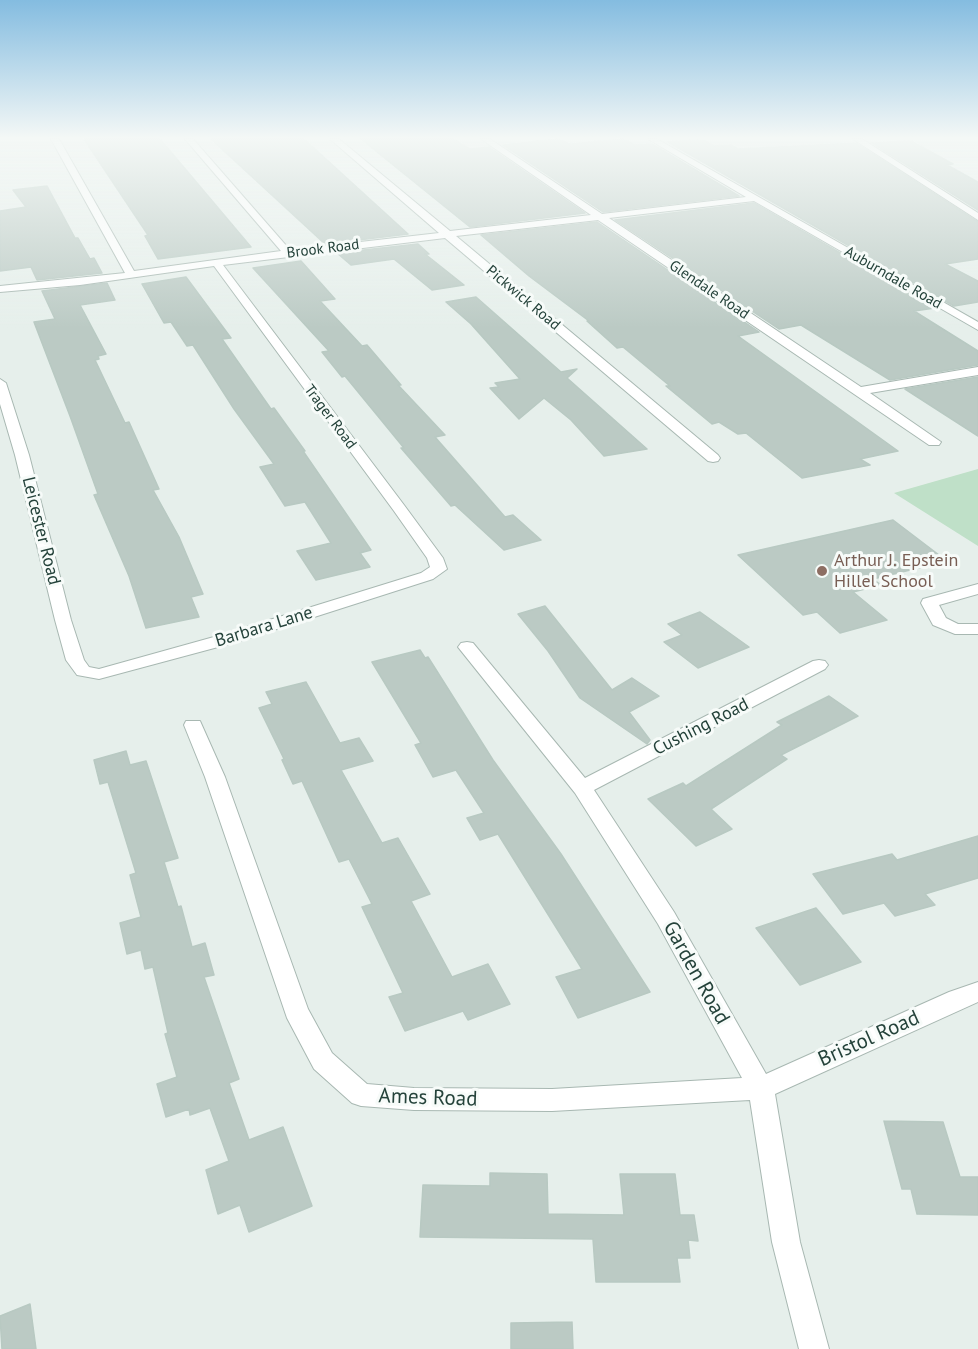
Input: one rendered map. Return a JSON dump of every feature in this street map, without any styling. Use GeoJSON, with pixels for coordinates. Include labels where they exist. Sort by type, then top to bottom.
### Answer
{"type":"FeatureCollection","features":[{"type":"Feature","properties":{"kind":"street"},"geometry":{"type":"LineString","coordinates":[[90,202],[131,275]]}},
{"type":"Feature","properties":{"kind":"street"},"geometry":{"type":"LineString","coordinates":[[244,202],[288,253]]}},
{"type":"Feature","properties":{"kind":"street","name":"Pickwick Road"},"geometry":{"type":"LineString","coordinates":[[409,202],[713,458]]}},
{"type":"Feature","properties":{"kind":"street","name":"Glendale Road"},"geometry":{"type":"LineString","coordinates":[[579,202],[934,442]]}},
{"type":"Feature","properties":{"kind":"street","name":"Brook Road"},"geometry":{"type":"LineString","coordinates":[[0,289],[726,202]]}},
{"type":"Feature","properties":{"kind":"street","name":"Auburndale Road"},"geometry":{"type":"LineString","coordinates":[[758,202],[870,263],[978,327]]}},
{"type":"Feature","properties":{"kind":"street"},"geometry":{"type":"LineString","coordinates":[[955,202],[978,217]]}},
{"type":"Feature","properties":{"kind":"street","name":"Trager Road"},"geometry":{"type":"LineString","coordinates":[[217,264],[435,558],[439,569],[436,571]]}},
{"type":"Feature","properties":{"kind":"street"},"geometry":{"type":"LineString","coordinates":[[859,391],[978,371]]}},
{"type":"Feature","properties":{"kind":"street","name":"Leicester Road"},"geometry":{"type":"LineString","coordinates":[[0,383],[22,455],[75,660],[83,671],[89,672]]}},
{"type":"Feature","properties":{"kind":"street","name":"Barbara Lane"},"geometry":{"type":"LineString","coordinates":[[89,672],[99,675],[226,639],[427,576],[436,571]]}},
{"type":"Feature","properties":{"kind":"street"},"geometry":{"type":"LineString","coordinates":[[978,589],[929,603],[939,621],[955,628],[978,629]]}},
{"type":"Feature","properties":{"kind":"street","name":"Garden Road"},"geometry":{"type":"LineString","coordinates":[[467,647],[582,788],[666,918],[761,1088],[786,1242],[814,1349]]}},
{"type":"Feature","properties":{"kind":"street","name":"Cushing Road"},"geometry":{"type":"LineString","coordinates":[[582,788],[819,665]]}},
{"type":"Feature","properties":{"kind":"street","name":"Ames Road"},"geometry":{"type":"LineString","coordinates":[[193,725],[214,777],[296,1011],[323,1061],[361,1095],[414,1100],[552,1100],[761,1088]]}},
{"type":"Feature","properties":{"kind":"street","name":"Bristol Road"},"geometry":{"type":"LineString","coordinates":[[761,1088],[978,992]]}},
{"type":"Feature","properties":{"kind":"green space"},"geometry":{"type":"Polygon","coordinates":[[[978,469],[978,546],[894,493],[978,469]]]}},
{"type":"Feature","properties":{"kind":"building"},"geometry":{"type":"Polygon","coordinates":[[[22,202],[56,202],[75,238],[78,238],[90,259],[94,258],[102,273],[37,280],[31,267],[0,271],[0,211],[26,207],[22,202]]]}},
{"type":"Feature","properties":{"kind":"building"},"geometry":{"type":"Polygon","coordinates":[[[126,202],[213,202],[251,247],[158,259],[145,236],[148,235],[126,202]]]}},
{"type":"Feature","properties":{"kind":"building"},"geometry":{"type":"Polygon","coordinates":[[[279,202],[373,202],[408,234],[325,244],[279,202]]]}},
{"type":"Feature","properties":{"kind":"building"},"geometry":{"type":"Polygon","coordinates":[[[439,202],[569,202],[585,213],[470,227],[439,202]]]}},
{"type":"Feature","properties":{"kind":"building"},"geometry":{"type":"Polygon","coordinates":[[[588,202],[688,202],[603,212],[588,202]]]}},
{"type":"Feature","properties":{"kind":"building"},"geometry":{"type":"Polygon","coordinates":[[[773,202],[947,202],[978,222],[978,259],[945,264],[978,281],[978,302],[954,306],[773,202]]]}},
{"type":"Feature","properties":{"kind":"building"},"geometry":{"type":"Polygon","coordinates":[[[965,202],[978,202],[978,210],[965,202]]]}},
{"type":"Feature","properties":{"kind":"building"},"geometry":{"type":"Polygon","coordinates":[[[754,203],[935,308],[914,311],[978,351],[978,365],[890,380],[801,325],[779,329],[615,220],[754,203]]]}},
{"type":"Feature","properties":{"kind":"building"},"geometry":{"type":"Polygon","coordinates":[[[597,222],[759,332],[738,336],[898,451],[860,459],[870,465],[802,478],[746,433],[738,434],[719,422],[712,424],[623,347],[617,348],[587,321],[589,321],[529,276],[481,235],[597,222]]]}},
{"type":"Feature","properties":{"kind":"building"},"geometry":{"type":"Polygon","coordinates":[[[418,244],[429,254],[425,254],[464,285],[432,290],[394,259],[351,265],[337,253],[418,244]]]}},
{"type":"Feature","properties":{"kind":"building"},"geometry":{"type":"Polygon","coordinates":[[[301,261],[335,299],[320,301],[362,346],[367,345],[401,385],[398,385],[445,435],[435,437],[505,517],[513,515],[541,540],[504,550],[455,505],[451,506],[401,448],[404,448],[345,376],[342,377],[322,352],[329,351],[253,268],[301,261]]]}},
{"type":"Feature","properties":{"kind":"building"},"geometry":{"type":"Polygon","coordinates":[[[186,277],[231,338],[222,339],[271,409],[274,408],[305,451],[303,451],[371,550],[360,553],[370,567],[316,580],[297,551],[331,543],[305,502],[285,506],[260,467],[274,464],[234,409],[193,345],[187,346],[171,322],[164,323],[142,284],[186,277]]]}},
{"type":"Feature","properties":{"kind":"building"},"geometry":{"type":"Polygon","coordinates":[[[107,283],[115,300],[80,305],[106,354],[98,356],[99,359],[95,360],[125,423],[129,422],[159,489],[153,490],[179,537],[203,594],[191,597],[199,617],[146,628],[129,576],[94,495],[98,494],[34,322],[55,319],[42,291],[107,283]]]}},
{"type":"Feature","properties":{"kind":"building"},"geometry":{"type":"Polygon","coordinates":[[[476,297],[561,372],[577,369],[567,378],[647,449],[604,456],[571,420],[544,398],[519,419],[490,388],[499,387],[495,383],[520,379],[471,324],[446,302],[476,297]]]}},
{"type":"Feature","properties":{"kind":"building"},"geometry":{"type":"Polygon","coordinates":[[[978,377],[978,436],[905,389],[978,377]]]}},
{"type":"Feature","properties":{"kind":"building"},"geometry":{"type":"Polygon","coordinates":[[[893,520],[939,555],[931,557],[939,563],[873,579],[881,585],[853,592],[887,620],[840,633],[817,612],[803,615],[738,555],[893,520]]]}},
{"type":"Feature","properties":{"kind":"building"},"geometry":{"type":"Polygon","coordinates":[[[545,606],[612,690],[632,678],[659,696],[629,712],[650,740],[647,744],[580,698],[548,651],[518,614],[545,606]]]}},
{"type":"Feature","properties":{"kind":"building"},"geometry":{"type":"Polygon","coordinates":[[[700,612],[749,647],[698,668],[664,642],[682,635],[668,624],[700,612]]]}},
{"type":"Feature","properties":{"kind":"building"},"geometry":{"type":"Polygon","coordinates":[[[420,650],[425,658],[428,657],[493,760],[561,854],[650,992],[578,1018],[556,977],[582,969],[498,834],[480,840],[467,818],[484,813],[456,770],[433,777],[415,745],[421,743],[372,662],[420,650]]]}},
{"type":"Feature","properties":{"kind":"building"},"geometry":{"type":"Polygon","coordinates":[[[306,682],[340,743],[359,738],[373,761],[341,770],[382,843],[398,838],[430,894],[411,901],[452,977],[488,964],[510,1004],[468,1020],[463,1011],[405,1031],[389,997],[403,993],[362,907],[372,904],[349,859],[339,862],[302,781],[293,784],[282,760],[284,759],[259,708],[272,704],[266,692],[306,682]]]}},
{"type":"Feature","properties":{"kind":"building"},"geometry":{"type":"Polygon","coordinates":[[[829,696],[858,716],[781,755],[787,759],[711,809],[732,829],[696,846],[648,799],[683,783],[686,786],[782,725],[777,722],[829,696]]]}},
{"type":"Feature","properties":{"kind":"building"},"geometry":{"type":"Polygon","coordinates":[[[126,751],[130,765],[146,761],[178,858],[164,862],[178,907],[181,906],[192,947],[205,943],[214,975],[204,977],[239,1079],[229,1083],[249,1140],[283,1127],[312,1206],[249,1232],[240,1205],[218,1214],[206,1170],[229,1161],[210,1108],[190,1115],[189,1109],[166,1117],[157,1084],[177,1077],[165,1034],[168,1033],[153,967],[145,969],[141,950],[127,954],[120,923],[141,917],[130,875],[136,873],[108,782],[100,784],[94,760],[126,751]]]}},
{"type":"Feature","properties":{"kind":"building"},"geometry":{"type":"Polygon","coordinates":[[[978,836],[978,878],[925,894],[935,905],[895,916],[884,903],[843,914],[813,874],[892,854],[897,860],[978,836]]]}},
{"type":"Feature","properties":{"kind":"building"},"geometry":{"type":"Polygon","coordinates":[[[816,908],[861,962],[800,985],[756,928],[816,908]]]}},
{"type":"Feature","properties":{"kind":"building"},"geometry":{"type":"Polygon","coordinates":[[[884,1121],[943,1122],[960,1177],[978,1177],[978,1215],[917,1214],[911,1189],[902,1189],[884,1121]]]}},
{"type":"Feature","properties":{"kind":"building"},"geometry":{"type":"Polygon","coordinates":[[[490,1173],[547,1174],[548,1214],[624,1215],[620,1174],[675,1174],[680,1215],[694,1215],[698,1241],[688,1240],[690,1258],[677,1258],[680,1282],[596,1282],[593,1239],[420,1237],[423,1185],[490,1186],[490,1173]]]}},
{"type":"Feature","properties":{"kind":"building"},"geometry":{"type":"Polygon","coordinates":[[[30,1304],[36,1349],[2,1349],[0,1316],[30,1304]]]}},
{"type":"Feature","properties":{"kind":"building"},"geometry":{"type":"Polygon","coordinates":[[[572,1322],[573,1349],[511,1349],[511,1323],[572,1322]]]}},
{"type":"Feature","properties":{"kind":"place","name":"Arthur J. Epstein Hillel School"},"geometry":{"type":"Point","coordinates":[822,571]}}]}
